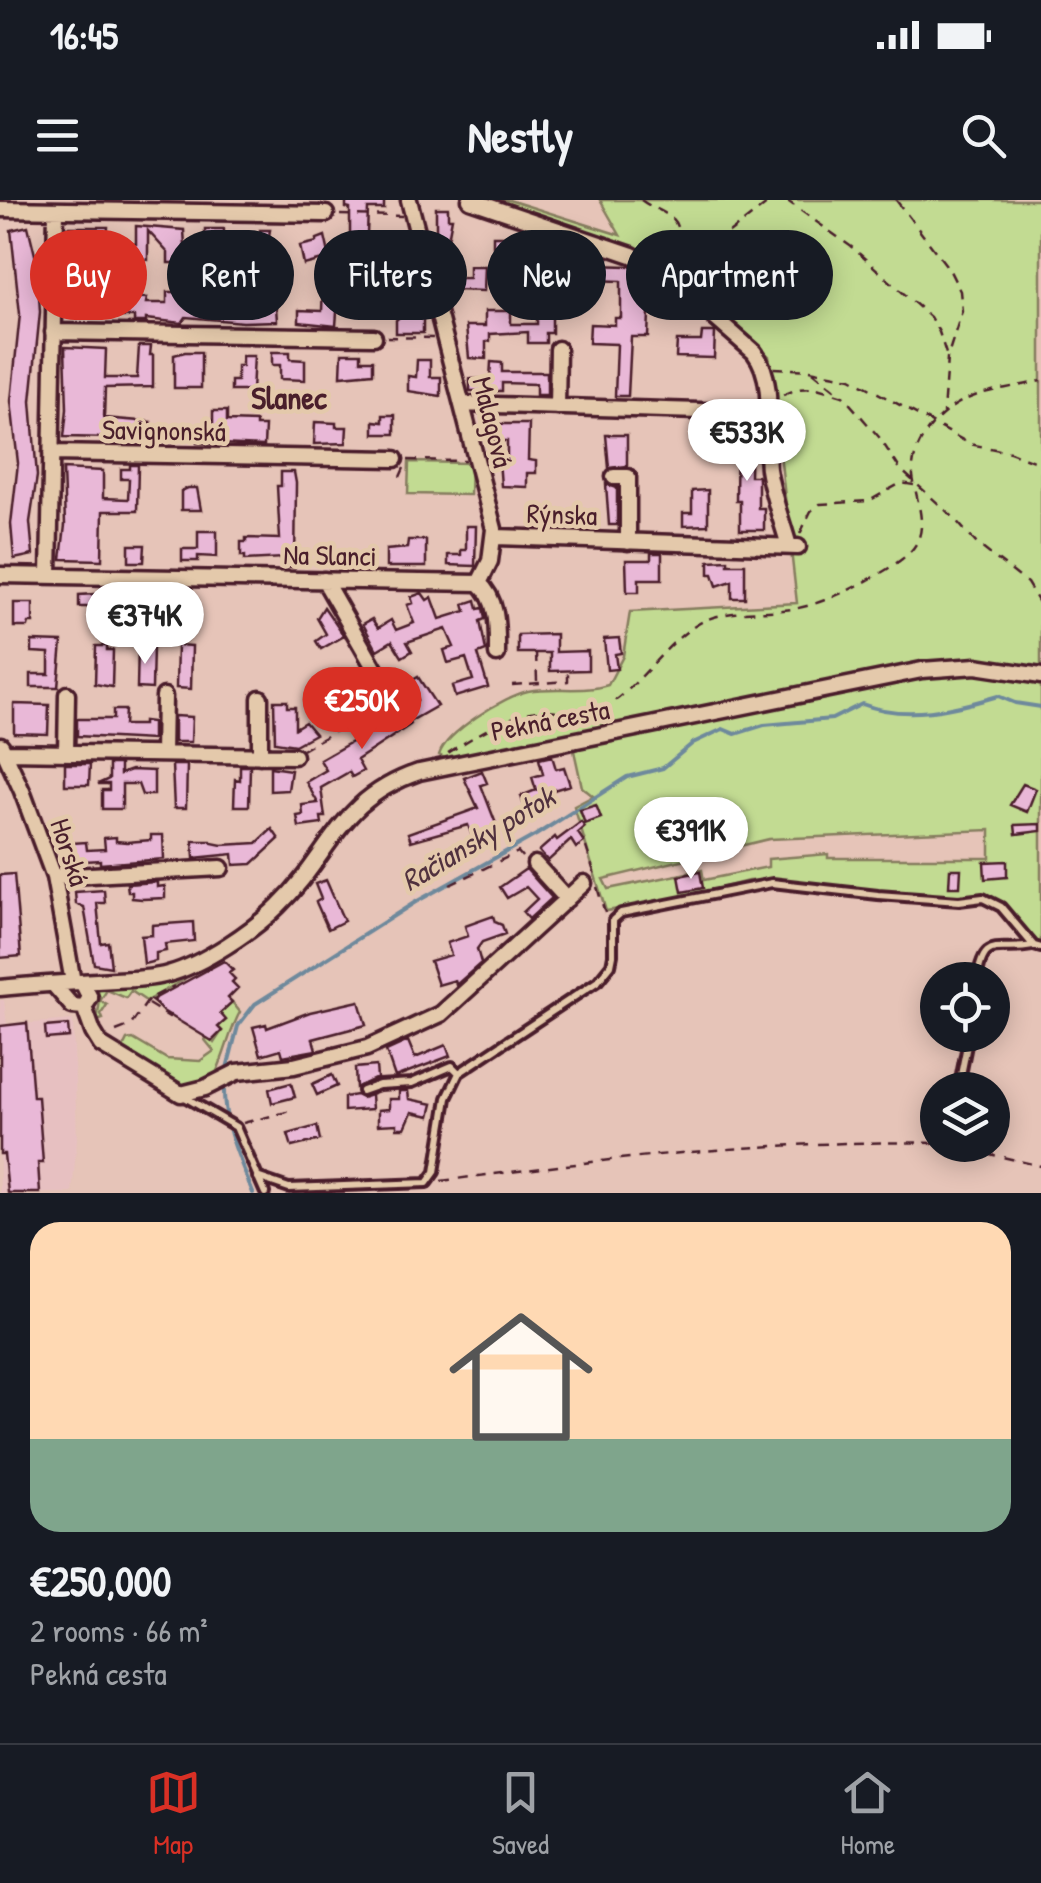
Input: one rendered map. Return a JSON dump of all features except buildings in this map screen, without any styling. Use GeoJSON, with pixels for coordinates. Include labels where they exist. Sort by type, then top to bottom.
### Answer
{"type":"FeatureCollection","features":[{"type":"Feature","properties":{"kind":"street","name":"Malagová"},"geometry":{"type":"LineString","coordinates":[[409,200],[495,538]]}},
{"type":"Feature","properties":{"kind":"street"},"geometry":{"type":"LineString","coordinates":[[470,200],[626,255]]}},
{"type":"Feature","properties":{"kind":"street"},"geometry":{"type":"LineString","coordinates":[[0,209],[330,214]]}},
{"type":"Feature","properties":{"kind":"street"},"geometry":{"type":"LineString","coordinates":[[49,576],[56,210]]}},
{"type":"Feature","properties":{"kind":"street"},"geometry":{"type":"LineString","coordinates":[[718,320],[746,344],[763,368],[769,472],[792,545]]}},
{"type":"Feature","properties":{"kind":"street"},"geometry":{"type":"LineString","coordinates":[[54,332],[374,337]]}},
{"type":"Feature","properties":{"kind":"street"},"geometry":{"type":"LineString","coordinates":[[558,349],[558,407]]}},
{"type":"Feature","properties":{"kind":"street"},"geometry":{"type":"LineString","coordinates":[[462,404],[767,408]]}},
{"type":"Feature","properties":{"kind":"street","name":"Savignonská"},"geometry":{"type":"LineString","coordinates":[[51,453],[395,459]]}},
{"type":"Feature","properties":{"kind":"street","name":"Rýnska"},"geometry":{"type":"LineString","coordinates":[[614,477],[628,477],[628,542]]}},
{"type":"Feature","properties":{"kind":"street"},"geometry":{"type":"LineString","coordinates":[[495,538],[490,562],[480,582],[487,590],[497,620],[497,654]]}},
{"type":"Feature","properties":{"kind":"street","name":"Rýnska"},"geometry":{"type":"LineString","coordinates":[[495,538],[792,545]]}},
{"type":"Feature","properties":{"kind":"street","name":"Na Slanci"},"geometry":{"type":"LineString","coordinates":[[0,575],[480,582]]}},
{"type":"Feature","properties":{"kind":"street"},"geometry":{"type":"LineString","coordinates":[[324,580],[394,701]]}},
{"type":"Feature","properties":{"kind":"street","name":"Pekná cesta"},"geometry":{"type":"LineString","coordinates":[[0,988],[169,974],[235,939],[278,906],[340,824],[360,804],[384,787],[419,772],[922,670],[976,666],[1041,676]]}},
{"type":"Feature","properties":{"kind":"street"},"geometry":{"type":"LineString","coordinates":[[66,752],[67,694]]}},
{"type":"Feature","properties":{"kind":"street"},"geometry":{"type":"LineString","coordinates":[[163,754],[164,696]]}},
{"type":"Feature","properties":{"kind":"street"},"geometry":{"type":"LineString","coordinates":[[260,698],[260,756]]}},
{"type":"Feature","properties":{"kind":"street"},"geometry":{"type":"LineString","coordinates":[[2,748],[295,755]]}},
{"type":"Feature","properties":{"kind":"street","name":"Horská"},"geometry":{"type":"LineString","coordinates":[[2,748],[54,877],[78,982]]}},
{"type":"Feature","properties":{"kind":"street"},"geometry":{"type":"LineString","coordinates":[[535,864],[567,899]]}},
{"type":"Feature","properties":{"kind":"street"},"geometry":{"type":"LineString","coordinates":[[54,877],[221,868]]}},
{"type":"Feature","properties":{"kind":"street"},"geometry":{"type":"LineString","coordinates":[[84,1007],[101,1044],[181,1094],[235,1072],[294,1066],[368,1048],[444,1012],[584,883]]}},
{"type":"Feature","properties":{"kind":"street"},"geometry":{"type":"LineString","coordinates":[[78,982],[90,998],[84,1007]]}},
{"type":"Feature","properties":{"kind":"street"},"geometry":{"type":"LineString","coordinates":[[53,984],[72,1006],[84,1007]]}},
{"type":"Feature","properties":{"kind":"lane"},"geometry":{"type":"LineString","coordinates":[[258,1177],[286,1191],[427,1182],[435,1172],[447,1098],[459,1072],[598,981],[611,965],[613,920],[624,912],[748,886],[786,884],[959,901],[982,898],[1000,907],[1038,947]]}},
{"type":"Feature","properties":{"kind":"lane"},"geometry":{"type":"LineString","coordinates":[[980,962],[981,956],[993,948],[1038,947]]}},
{"type":"Feature","properties":{"kind":"lane"},"geometry":{"type":"LineString","coordinates":[[362,1091],[379,1085],[412,1084],[452,1066],[459,1072]]}},
{"type":"Feature","properties":{"kind":"lane"},"geometry":{"type":"LineString","coordinates":[[181,1094],[238,1131],[265,1193]]}},
{"type":"Feature","properties":{"kind":"path"},"geometry":{"type":"LineString","coordinates":[[641,200],[671,217],[678,230]]}},
{"type":"Feature","properties":{"kind":"path"},"geometry":{"type":"LineString","coordinates":[[733,230],[772,200]]}},
{"type":"Feature","properties":{"kind":"path"},"geometry":{"type":"LineString","coordinates":[[786,200],[852,248],[930,317],[947,358]]}},
{"type":"Feature","properties":{"kind":"path"},"geometry":{"type":"LineString","coordinates":[[896,200],[949,269],[960,290],[962,310],[947,358],[942,414]]}},
{"type":"Feature","properties":{"kind":"path"},"geometry":{"type":"LineString","coordinates":[[330,214],[414,216]]}},
{"type":"Feature","properties":{"kind":"path"},"geometry":{"type":"LineString","coordinates":[[374,337],[445,338]]}},
{"type":"Feature","properties":{"kind":"path"},"geometry":{"type":"LineString","coordinates":[[763,368],[810,370],[851,378],[970,444],[1010,452],[1041,464]]}},
{"type":"Feature","properties":{"kind":"path"},"geometry":{"type":"LineString","coordinates":[[810,370],[844,396],[915,485],[952,516],[977,544],[1014,570],[1041,606]]}},
{"type":"Feature","properties":{"kind":"path"},"geometry":{"type":"LineString","coordinates":[[440,757],[524,713],[548,710],[582,714],[608,706],[668,649],[708,619],[800,608],[890,567],[910,552],[922,530],[914,459],[933,424],[942,414],[978,395],[1041,381]]}},
{"type":"Feature","properties":{"kind":"path"},"geometry":{"type":"LineString","coordinates":[[767,408],[797,389],[817,388],[844,396]]}},
{"type":"Feature","properties":{"kind":"path"},"geometry":{"type":"LineString","coordinates":[[400,477],[404,475],[404,460],[477,461]]}},
{"type":"Feature","properties":{"kind":"path"},"geometry":{"type":"LineString","coordinates":[[792,545],[810,511],[820,504],[869,502],[901,483],[915,485]]}},
{"type":"Feature","properties":{"kind":"path"},"geometry":{"type":"LineString","coordinates":[[536,653],[537,682]]}},
{"type":"Feature","properties":{"kind":"path"},"geometry":{"type":"LineString","coordinates":[[512,685],[568,682],[568,671]]}},
{"type":"Feature","properties":{"kind":"path"},"geometry":{"type":"LineString","coordinates":[[295,755],[394,701]]}},
{"type":"Feature","properties":{"kind":"path"},"geometry":{"type":"LineString","coordinates":[[586,848],[601,908],[613,920]]}},
{"type":"Feature","properties":{"kind":"path"},"geometry":{"type":"LineString","coordinates":[[450,886],[518,852],[532,867],[535,864]]}},
{"type":"Feature","properties":{"kind":"path"},"geometry":{"type":"LineString","coordinates":[[116,1031],[131,1025],[148,1001],[164,991]]}},
{"type":"Feature","properties":{"kind":"path"},"geometry":{"type":"LineString","coordinates":[[148,1001],[158,1006]]}},
{"type":"Feature","properties":{"kind":"path"},"geometry":{"type":"LineString","coordinates":[[148,1001],[169,1017],[172,1014]]}},
{"type":"Feature","properties":{"kind":"path"},"geometry":{"type":"LineString","coordinates":[[232,1124],[291,1111]]}},
{"type":"Feature","properties":{"kind":"path"},"geometry":{"type":"LineString","coordinates":[[427,1182],[694,1152],[856,1141],[920,1143]]}},
{"type":"Feature","properties":{"kind":"path"},"geometry":{"type":"LineString","coordinates":[[1010,1159],[1041,1166]]}},
{"type":"Feature","properties":{"kind":"shaded area"},"geometry":{"type":"Polygon","coordinates":[[[0,1000],[4,1000],[7,1025],[73,1020],[77,1140],[72,1193],[0,1193],[0,1000]]]}},
{"type":"Feature","properties":{"kind":"green space"},"geometry":{"type":"Polygon","coordinates":[[[484,200],[509,200],[604,230],[570,230],[484,200]]]}},
{"type":"Feature","properties":{"kind":"green space"},"geometry":{"type":"Polygon","coordinates":[[[600,200],[1041,200],[1041,942],[1035,942],[1002,903],[984,895],[877,891],[785,880],[748,881],[674,900],[606,911],[574,806],[593,796],[582,787],[573,746],[448,760],[439,755],[464,726],[518,694],[608,685],[623,656],[630,612],[797,603],[769,356],[728,320],[833,320],[833,230],[626,230],[626,250],[606,243],[606,231],[620,235],[600,200]],[[990,830],[769,839],[603,879],[608,889],[702,870],[704,880],[768,867],[768,859],[828,854],[828,858],[990,858],[990,830]]]}},
{"type":"Feature","properties":{"kind":"green space"},"geometry":{"type":"Polygon","coordinates":[[[409,462],[471,463],[470,495],[408,494],[409,462]]]}},
{"type":"Feature","properties":{"kind":"green space"},"geometry":{"type":"Polygon","coordinates":[[[185,979],[146,1001],[131,991],[126,998],[107,990],[100,1001],[107,1005],[101,1014],[103,1019],[97,1021],[97,987],[185,979]]]}},
{"type":"Feature","properties":{"kind":"green space"},"geometry":{"type":"Polygon","coordinates":[[[232,1002],[240,1012],[209,1082],[198,1086],[171,1080],[122,1050],[127,1040],[133,1039],[167,1059],[200,1061],[214,1051],[205,1040],[208,1036],[214,1043],[222,1031],[218,1027],[226,1020],[220,1013],[232,1002]]]}},
{"type":"Feature","properties":{"kind":"waterway","name":"Račiansky potok"},"geometry":{"type":"LineString","coordinates":[[226,1072],[238,1026],[255,1004],[414,903],[536,835],[627,777],[663,768],[693,743],[723,729],[735,734],[764,725],[832,719],[862,704],[913,712],[947,709],[998,696],[1041,707]]}},
{"type":"Feature","properties":{"kind":"waterway","name":"Račiansky potok"},"geometry":{"type":"LineString","coordinates":[[224,1081],[228,1125],[253,1193]]}},
{"type":"Feature","properties":{"kind":"district","name":"Slanec"},"geometry":{"type":"Point","coordinates":[289,398]}}]}
